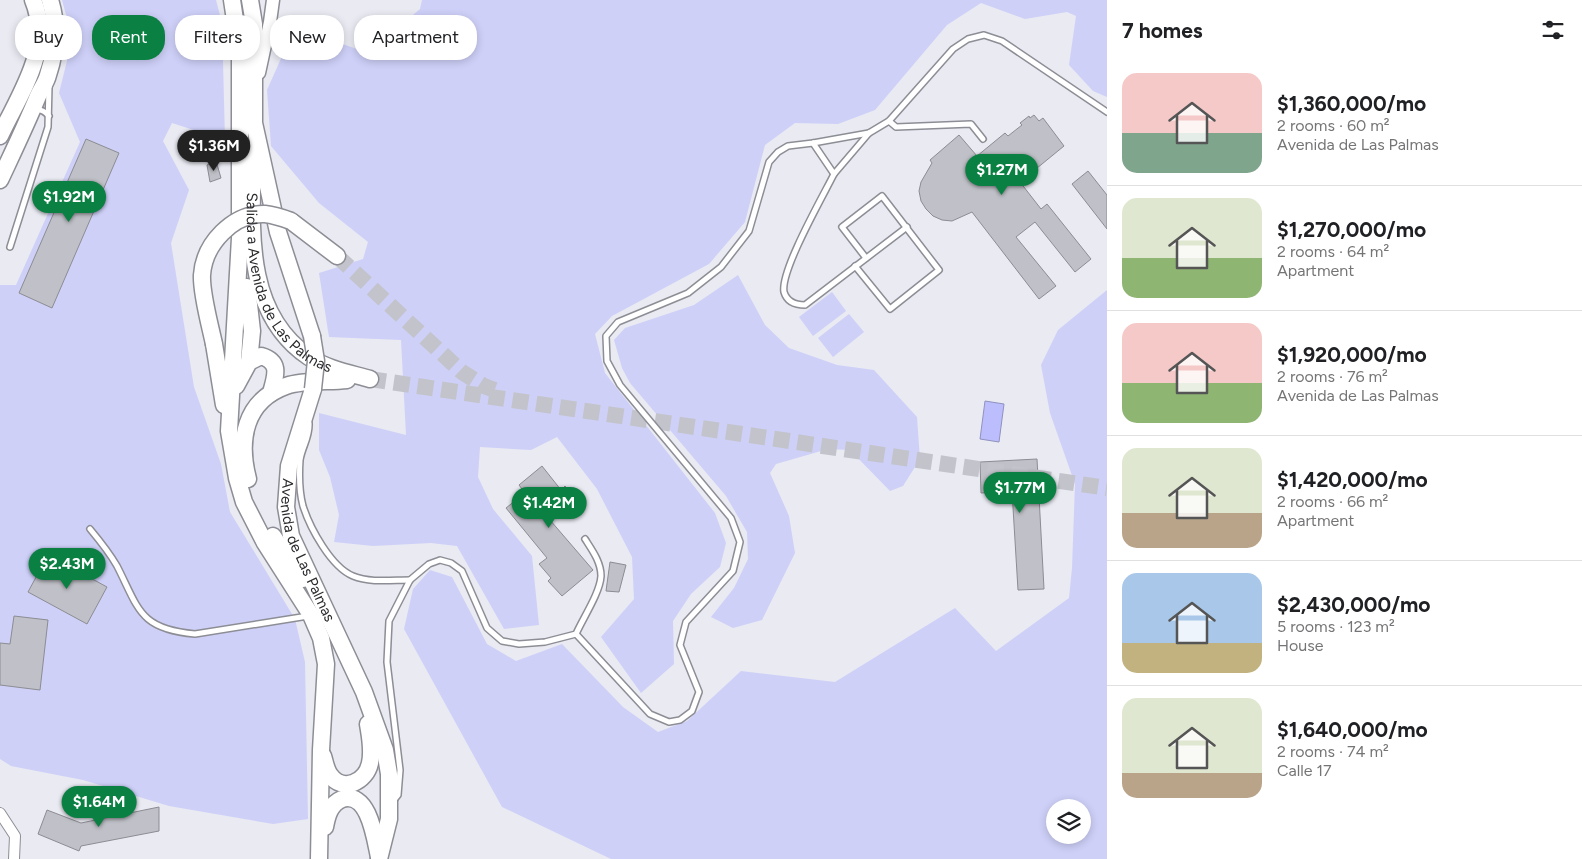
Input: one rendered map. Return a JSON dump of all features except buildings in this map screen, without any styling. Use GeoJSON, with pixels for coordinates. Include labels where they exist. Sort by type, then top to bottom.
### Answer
{"type":"FeatureCollection","features":[{"type":"Feature","properties":{"kind":"main road"},"geometry":{"type":"LineString","coordinates":[[0,136],[36,61],[40,30],[33,0]]}},
{"type":"Feature","properties":{"kind":"main road"},"geometry":{"type":"LineString","coordinates":[[0,180],[48,77],[55,41],[56,20],[50,0]]}},
{"type":"Feature","properties":{"kind":"main road","name":"Avenida de Las Palmas"},"geometry":{"type":"LineString","coordinates":[[232,0],[234,15]]}},
{"type":"Feature","properties":{"kind":"main road","name":"Avenida de Las Palmas"},"geometry":{"type":"LineString","coordinates":[[250,0],[254,24],[254,123],[278,232],[312,336],[316,361],[310,396],[289,466],[286,507],[290,536],[364,692],[385,750],[389,774],[389,808],[386,835],[379,858]]}},
{"type":"Feature","properties":{"kind":"main road","name":"Avenida de Las Palmas"},"geometry":{"type":"LineString","coordinates":[[240,60],[240,238],[229,430],[237,478],[244,502],[265,543],[311,615],[321,638],[326,664],[321,750],[319,856]]}},
{"type":"Feature","properties":{"kind":"main road","name":"Salida a Avenida de Las Palmas"},"geometry":{"type":"LineString","coordinates":[[254,123],[252,230],[255,263],[266,307],[280,329],[295,347],[310,358],[325,366],[370,379],[347,380]]}},
{"type":"Feature","properties":{"kind":"main road"},"geometry":{"type":"LineString","coordinates":[[229,430],[206,308],[202,275],[209,251],[217,237],[230,225],[248,217],[264,214],[291,221],[337,256]]}},
{"type":"Feature","properties":{"kind":"main road"},"geometry":{"type":"LineString","coordinates":[[229,406],[237,382],[249,362],[252,332],[240,238]]}},
{"type":"Feature","properties":{"kind":"main road"},"geometry":{"type":"LineString","coordinates":[[247,287],[255,308],[265,325],[276,341],[291,357],[324,375],[347,380]]}},
{"type":"Feature","properties":{"kind":"main road"},"geometry":{"type":"LineString","coordinates":[[249,362],[261,356],[268,358],[274,364],[276,372],[271,393]]}},
{"type":"Feature","properties":{"kind":"main road"},"geometry":{"type":"LineString","coordinates":[[318,596],[295,570],[271,533],[254,500],[247,475],[244,450],[245,431],[251,413],[271,393],[286,386],[347,380]]}},
{"type":"Feature","properties":{"kind":"main road"},"geometry":{"type":"LineString","coordinates":[[321,750],[330,775],[338,782],[352,784],[360,780],[365,774],[370,765],[372,754],[364,692]]}},
{"type":"Feature","properties":{"kind":"main road"},"geometry":{"type":"LineString","coordinates":[[319,856],[330,808],[335,803],[347,798],[354,799],[364,807],[368,815],[379,858]]}},
{"type":"Feature","properties":{"kind":"street"},"geometry":{"type":"LineString","coordinates":[[237,15],[240,0]]}},
{"type":"Feature","properties":{"kind":"street"},"geometry":{"type":"LineString","coordinates":[[255,90],[270,22],[272,0]]}},
{"type":"Feature","properties":{"kind":"street"},"geometry":{"type":"LineString","coordinates":[[0,813],[15,836],[14,859]]}},
{"type":"Feature","properties":{"kind":"lane"},"geometry":{"type":"LineString","coordinates":[[907,227],[805,305],[792,303],[785,294],[785,282],[790,263],[834,174],[869,133],[889,121],[953,49],[968,39],[984,35],[1002,41],[1107,112]]}},
{"type":"Feature","properties":{"kind":"lane"},"geometry":{"type":"LineString","coordinates":[[10,248],[48,127],[48,77]]}},
{"type":"Feature","properties":{"kind":"lane"},"geometry":{"type":"LineString","coordinates":[[33,110],[39,109],[49,116]]}},
{"type":"Feature","properties":{"kind":"lane"},"geometry":{"type":"LineString","coordinates":[[889,121],[896,127],[971,124],[982,139]]}},
{"type":"Feature","properties":{"kind":"lane"},"geometry":{"type":"LineString","coordinates":[[576,634],[650,714],[669,722],[680,720],[692,711],[699,692],[680,645],[686,622],[732,571],[740,542],[731,518],[620,386],[607,361],[606,336],[618,322],[688,293],[721,267],[749,231],[768,162],[778,152],[788,146],[869,133]]}},
{"type":"Feature","properties":{"kind":"lane"},"geometry":{"type":"LineString","coordinates":[[813,143],[834,174]]}},
{"type":"Feature","properties":{"kind":"lane"},"geometry":{"type":"LineString","coordinates":[[855,266],[890,309],[939,270],[882,196],[842,227],[866,258]]}},
{"type":"Feature","properties":{"kind":"lane"},"geometry":{"type":"LineString","coordinates":[[310,396],[310,431],[300,458],[300,491],[312,526],[325,549],[341,568],[353,576],[366,579],[410,580]]}},
{"type":"Feature","properties":{"kind":"lane"},"geometry":{"type":"LineString","coordinates":[[90,529],[104,546],[116,566],[135,605],[146,618],[160,627],[178,633],[194,634],[311,615]]}},
{"type":"Feature","properties":{"kind":"lane"},"geometry":{"type":"LineString","coordinates":[[576,634],[595,596],[601,575],[596,558],[585,539]]}},
{"type":"Feature","properties":{"kind":"lane"},"geometry":{"type":"LineString","coordinates":[[389,808],[398,794],[400,770],[387,662],[389,621],[410,580],[429,564],[440,560],[451,563],[462,571],[487,628],[502,640],[519,644],[576,634]]}},
{"type":"Feature","properties":{"kind":"shaded area"},"geometry":{"type":"Polygon","coordinates":[[[62,0],[216,0],[220,15],[175,15],[175,60],[223,60],[225,140],[172,123],[163,141],[189,190],[171,243],[194,387],[221,464],[230,512],[295,619],[305,662],[308,819],[273,824],[169,806],[83,780],[11,766],[0,759],[0,285],[16,285],[80,142],[59,93],[67,60],[82,60],[82,15],[66,15],[62,0]]]}},
{"type":"Feature","properties":{"kind":"shaded area"},"geometry":{"type":"Polygon","coordinates":[[[422,0],[1107,0],[1107,97],[1093,91],[1069,65],[1076,16],[1067,12],[1025,19],[981,3],[947,25],[875,110],[838,124],[795,123],[765,145],[745,222],[709,264],[612,316],[595,334],[605,373],[715,513],[726,543],[720,567],[691,594],[673,621],[674,664],[641,693],[601,637],[634,599],[632,557],[597,489],[557,437],[531,450],[480,447],[478,477],[493,509],[532,556],[539,625],[504,629],[457,546],[431,543],[373,546],[334,542],[339,515],[330,477],[319,450],[319,413],[406,435],[401,340],[329,337],[319,273],[363,259],[368,242],[319,203],[271,146],[267,90],[280,60],[344,60],[344,44],[354,48],[354,60],[477,60],[477,15],[413,15],[420,9],[422,0]]]}},
{"type":"Feature","properties":{"kind":"shaded area"},"geometry":{"type":"Polygon","coordinates":[[[738,275],[765,325],[789,348],[837,365],[874,370],[917,417],[920,459],[903,486],[890,491],[850,450],[828,449],[776,464],[770,473],[789,516],[795,553],[762,620],[733,628],[711,617],[734,588],[748,559],[747,532],[726,496],[630,383],[622,368],[614,340],[625,328],[694,305],[738,275]]]}},
{"type":"Feature","properties":{"kind":"shaded area"},"geometry":{"type":"Polygon","coordinates":[[[1107,290],[1107,859],[611,859],[502,807],[404,629],[413,589],[430,570],[452,577],[487,644],[516,661],[562,644],[623,707],[658,732],[687,721],[741,671],[835,682],[955,608],[996,651],[1069,598],[1075,484],[1050,413],[1041,365],[1058,330],[1107,290]]]}},
{"type":"Feature","properties":{"kind":"shaded area"},"geometry":{"type":"Polygon","coordinates":[[[832,292],[846,311],[813,336],[799,317],[832,292]]]}},
{"type":"Feature","properties":{"kind":"shaded area"},"geometry":{"type":"Polygon","coordinates":[[[849,314],[864,332],[833,357],[818,338],[849,314]]]}},
{"type":"Feature","properties":{"kind":"shaded area"},"geometry":{"type":"Polygon","coordinates":[[[985,401],[1004,404],[999,442],[980,439],[985,401]]]}},
{"type":"Feature","properties":{"kind":"tunnel"},"geometry":{"type":"LineString","coordinates":[[337,256],[462,372],[484,386],[500,392]]}},
{"type":"Feature","properties":{"kind":"tunnel"},"geometry":{"type":"LineString","coordinates":[[370,379],[1107,488]]}}]}
